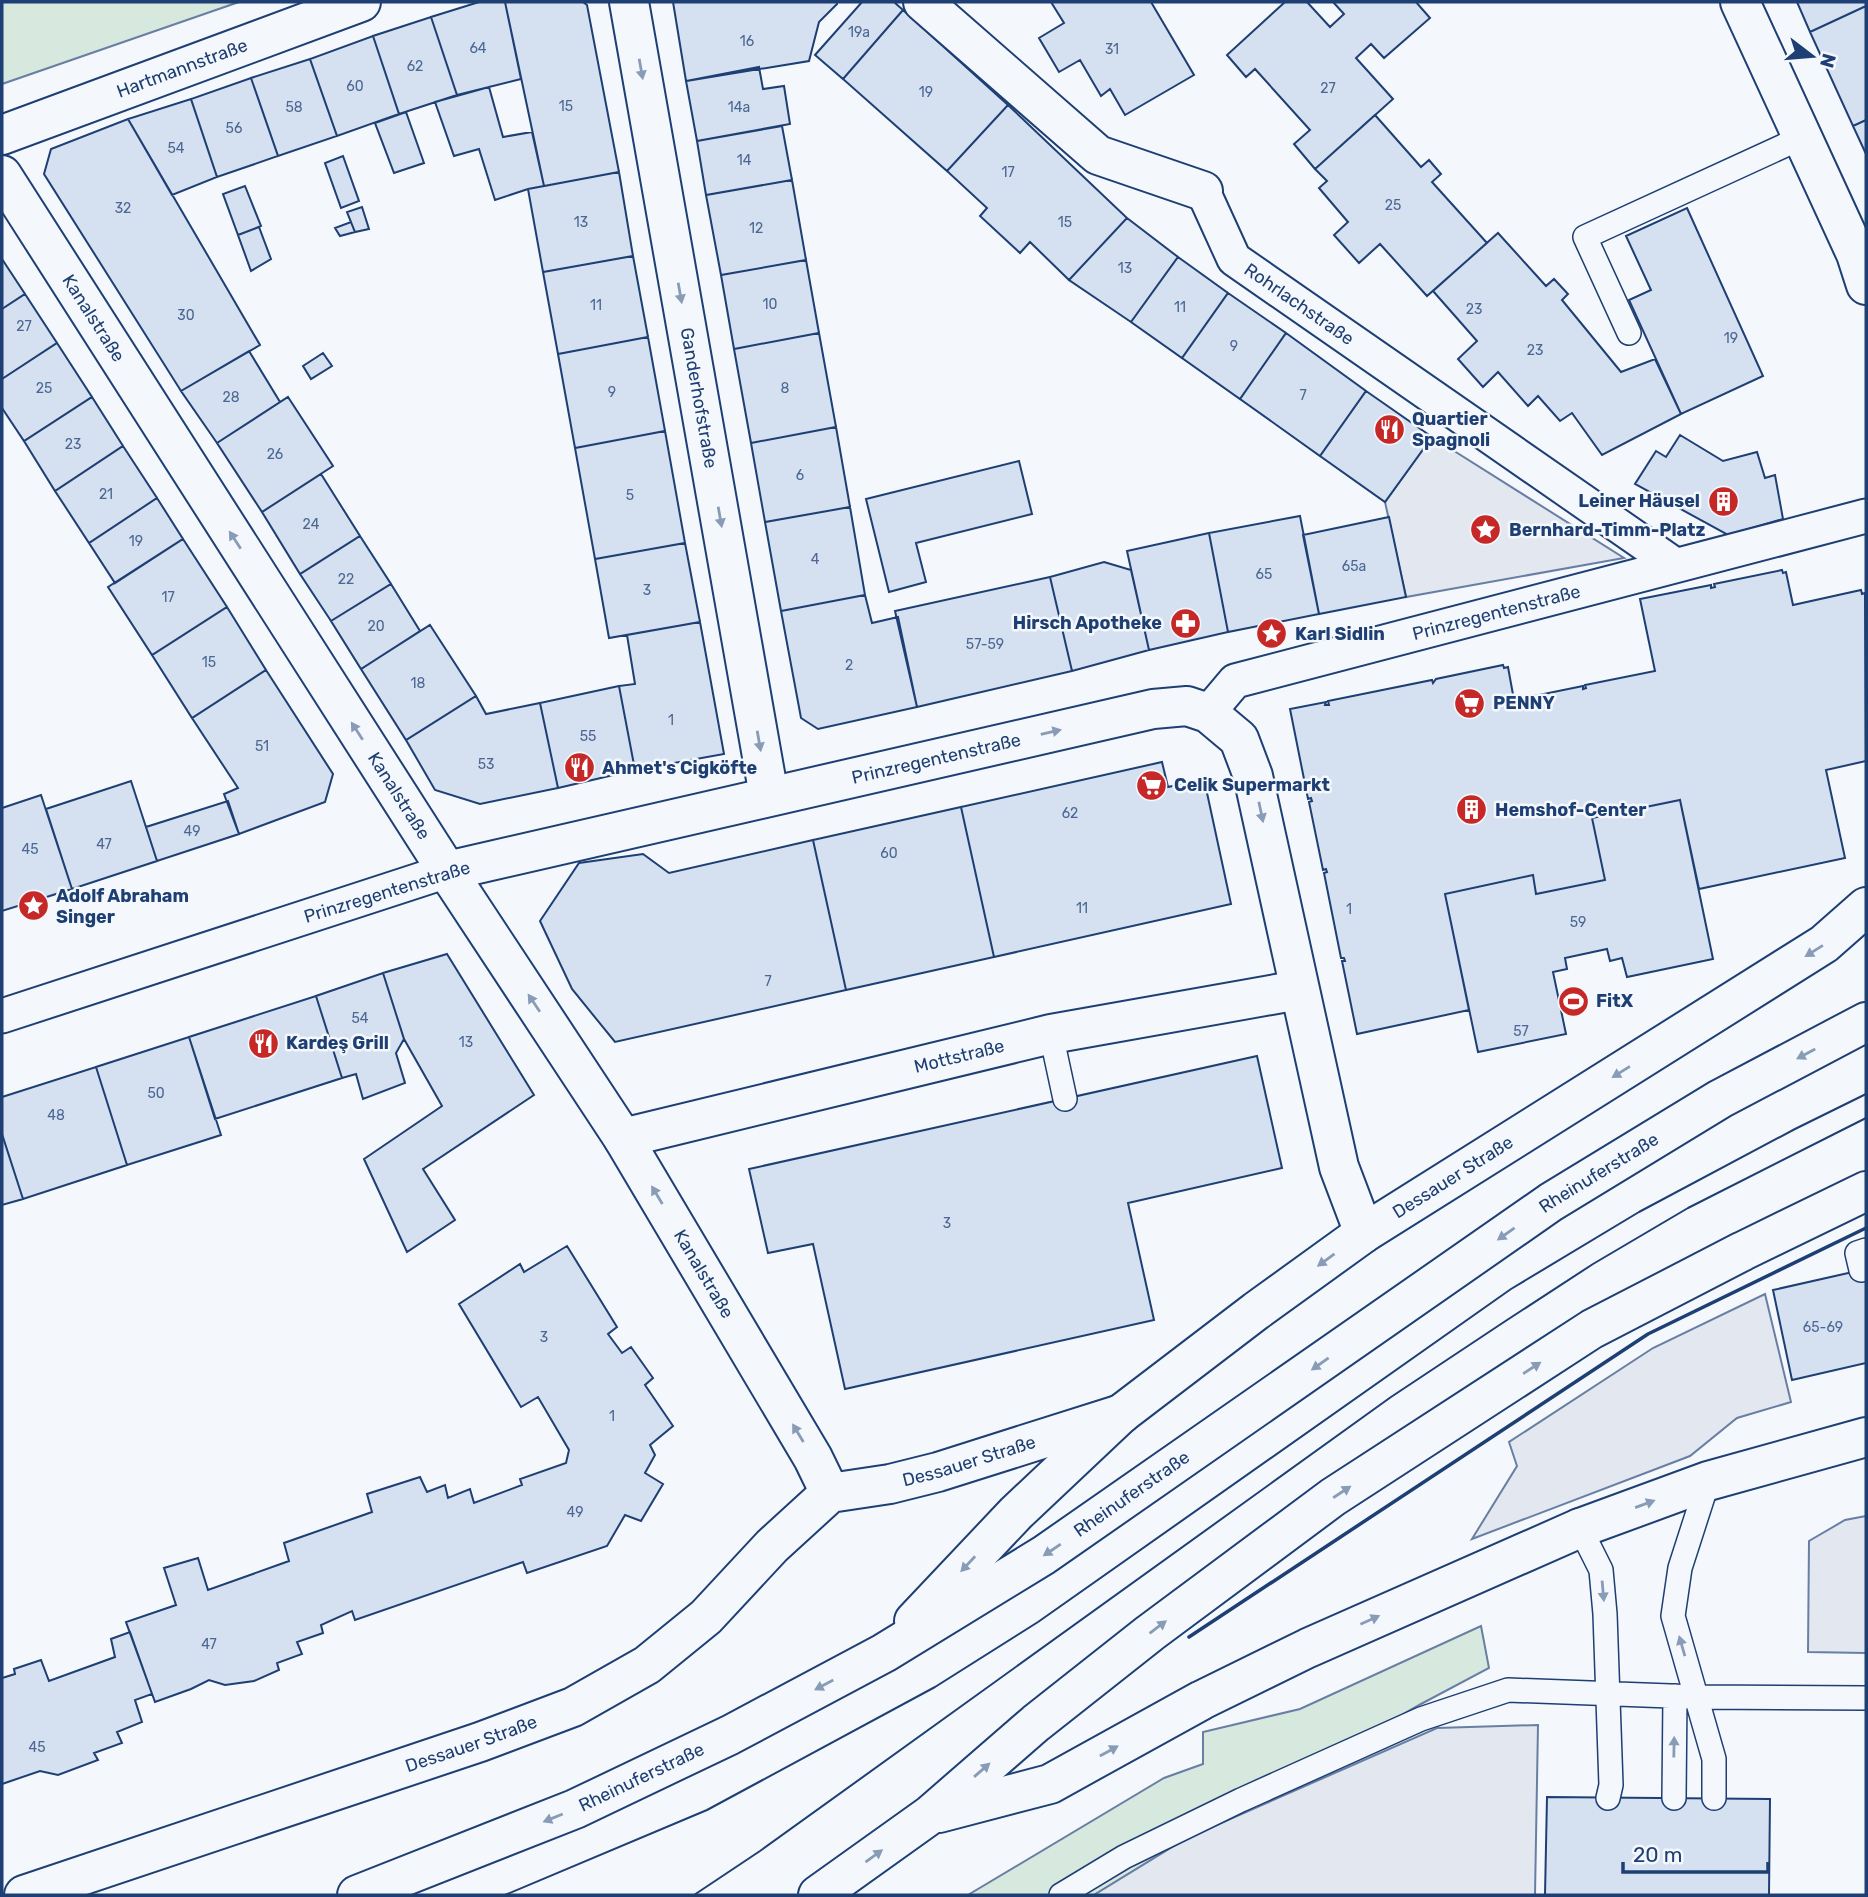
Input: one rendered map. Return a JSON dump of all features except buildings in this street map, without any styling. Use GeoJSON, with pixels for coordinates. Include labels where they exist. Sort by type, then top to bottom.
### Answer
{"type":"FeatureCollection","features":[{"type":"Feature","properties":{"kind":"street","name":"Hartmannstraße"},"geometry":{"type":"LineString","coordinates":[[2,135],[362,2]]}},
{"type":"Feature","properties":{"kind":"street","name":"Ganderhofstraße"},"geometry":{"type":"LineString","coordinates":[[629,2],[769,796]]}},
{"type":"Feature","properties":{"kind":"street","name":"Rohrlachstraße"},"geometry":{"type":"LineString","coordinates":[[923,2],[1098,155],[1203,191],[1234,259],[1675,565]]}},
{"type":"Feature","properties":{"kind":"street"},"geometry":{"type":"LineString","coordinates":[[1740,2],[1863,262]]}},
{"type":"Feature","properties":{"kind":"street","name":"Kanalstraße"},"geometry":{"type":"LineString","coordinates":[[2,175],[447,871],[623,1138],[813,1458],[830,1493]]}},
{"type":"Feature","properties":{"kind":"street","name":"Prinzregentenstraße"},"geometry":{"type":"LineString","coordinates":[[2,1016],[447,871],[1153,709],[1187,706],[1208,713],[1235,681],[1866,516]]}},
{"type":"Feature","properties":{"kind":"street"},"geometry":{"type":"LineString","coordinates":[[1208,713],[1239,739],[1254,776],[1339,1167],[1364,1233]]}},
{"type":"Feature","properties":{"kind":"street","name":"Dessauer Straße"},"geometry":{"type":"LineString","coordinates":[[24,1895],[480,1742],[573,1707],[648,1665],[706,1617],[772,1546],[830,1493],[890,1484],[938,1472],[1121,1414],[1255,1311],[1364,1233],[1824,944],[1866,907]]}},
{"type":"Feature","properties":{"kind":"street","name":"Mottstraße"},"geometry":{"type":"LineString","coordinates":[[623,1138],[1051,1034],[1299,990]]}},
{"type":"Feature","properties":{"kind":"street","name":"Rheinuferstraße"},"geometry":{"type":"LineString","coordinates":[[357,1895],[575,1809],[730,1735],[884,1653],[1044,1555],[1551,1202],[1720,1099],[1866,1022]]}},
{"type":"Feature","properties":{"kind":"street"},"geometry":{"type":"LineString","coordinates":[[818,1895],[930,1815],[1036,1723],[1150,1633],[1333,1497],[1592,1329],[1742,1251],[1866,1191]]}},
{"type":"Feature","properties":{"kind":"street"},"geometry":{"type":"LineString","coordinates":[[884,1653],[1016,1513],[1121,1414]]}},
{"type":"Feature","properties":{"kind":"street"},"geometry":{"type":"LineString","coordinates":[[930,1815],[1050,1784],[1202,1700],[1308,1648],[1580,1528],[1709,1481],[1866,1437]]}},
{"type":"Feature","properties":{"kind":"lane"},"geometry":{"type":"LineString","coordinates":[[1629,333],[1585,237],[1802,137]]}},
{"type":"Feature","properties":{"kind":"lane"},"geometry":{"type":"LineString","coordinates":[[1051,1034],[1065,1099]]}},
{"type":"Feature","properties":{"kind":"lane"},"geometry":{"type":"LineString","coordinates":[[1709,1481],[1680,1568],[1673,1616],[1686,1696],[1714,1759],[1714,1798]]}},
{"type":"Feature","properties":{"kind":"lane"},"geometry":{"type":"LineString","coordinates":[[1580,1528],[1601,1570],[1609,1693],[1611,1785],[1608,1798]]}},
{"type":"Feature","properties":{"kind":"lane"},"geometry":{"type":"LineString","coordinates":[[1061,1895],[1148,1845],[1241,1800],[1421,1718],[1508,1690],[1866,1698]]}},
{"type":"Feature","properties":{"kind":"lane"},"geometry":{"type":"LineString","coordinates":[[1674,1798],[1686,1696]]}},
{"type":"Feature","properties":{"kind":"shaded area"},"geometry":{"type":"Polygon","coordinates":[[[2,2],[239,2],[2,84],[2,2]]]}},
{"type":"Feature","properties":{"kind":"shaded area","name":"Bernhard-Timm-Platz"},"geometry":{"type":"Polygon","coordinates":[[[1432,437],[1624,558],[1406,597],[1385,502],[1432,437]]]}},
{"type":"Feature","properties":{"kind":"shaded area"},"geometry":{"type":"Polygon","coordinates":[[[1765,1294],[1791,1402],[1737,1418],[1690,1456],[1472,1539],[1517,1466],[1509,1442],[1653,1348],[1765,1294]]]}},
{"type":"Feature","properties":{"kind":"shaded area"},"geometry":{"type":"Polygon","coordinates":[[[1866,1516],[1866,1653],[1808,1652],[1809,1541],[1845,1520],[1866,1516]]]}},
{"type":"Feature","properties":{"kind":"shaded area"},"geometry":{"type":"Polygon","coordinates":[[[1481,1626],[1489,1668],[1187,1838],[1094,1895],[968,1895],[1164,1778],[1203,1764],[1203,1732],[1300,1709],[1481,1626]]]}},
{"type":"Feature","properties":{"kind":"shaded area"},"geometry":{"type":"Polygon","coordinates":[[[1538,1725],[1535,1895],[1094,1895],[1187,1838],[1437,1728],[1538,1725]]]}},
{"type":"Feature","properties":{"kind":"tram line"},"geometry":{"type":"LineString","coordinates":[[505,1895],[707,1810],[935,1687],[1038,1622],[1511,1289],[1639,1212],[1866,1094]]}},
{"type":"Feature","properties":{"kind":"tram line"},"geometry":{"type":"LineString","coordinates":[[694,1895],[760,1851],[1391,1397],[1504,1322],[1593,1264],[1688,1208],[1866,1118]]}},
{"type":"Feature","properties":{"kind":"wall"},"geometry":{"type":"LineString","coordinates":[[1189,1637],[1648,1334],[1866,1228]]}},
{"type":"Feature","properties":{"kind":"place","name":"Quartier Spagnoli"},"geometry":{"type":"Point","coordinates":[1389,429]}},
{"type":"Feature","properties":{"kind":"place","name":"Leiner Häusel"},"geometry":{"type":"Point","coordinates":[1723,501]}},
{"type":"Feature","properties":{"kind":"place","name":"Bernhard-Timm-Platz"},"geometry":{"type":"Point","coordinates":[1486,530]}},
{"type":"Feature","properties":{"kind":"place","name":"Hirsch Apotheke"},"geometry":{"type":"Point","coordinates":[1185,623]}},
{"type":"Feature","properties":{"kind":"place","name":"Karl Sidlin"},"geometry":{"type":"Point","coordinates":[1272,634]}},
{"type":"Feature","properties":{"kind":"place","name":"PENNY"},"geometry":{"type":"Point","coordinates":[1470,703]}},
{"type":"Feature","properties":{"kind":"place","name":"Ahmet's Cigköfte"},"geometry":{"type":"Point","coordinates":[579,768]}},
{"type":"Feature","properties":{"kind":"place","name":"Celik Supermarkt"},"geometry":{"type":"Point","coordinates":[1151,785]}},
{"type":"Feature","properties":{"kind":"place","name":"Hemshof-Center"},"geometry":{"type":"Point","coordinates":[1472,810]}},
{"type":"Feature","properties":{"kind":"place","name":"Adolf Abraham Singer"},"geometry":{"type":"Point","coordinates":[33,906]}},
{"type":"Feature","properties":{"kind":"place","name":"FitX"},"geometry":{"type":"Point","coordinates":[1573,1001]}},
{"type":"Feature","properties":{"kind":"place","name":"Kardeş Grill"},"geometry":{"type":"Point","coordinates":[263,1043]}}]}
